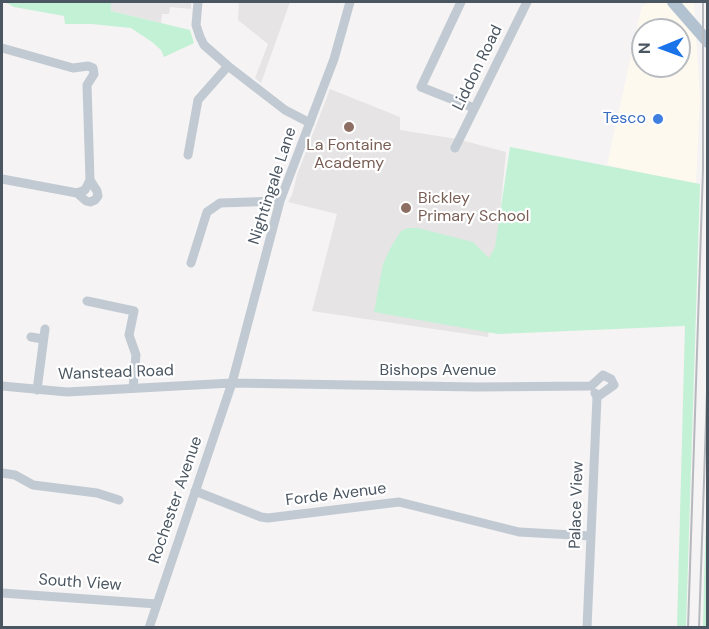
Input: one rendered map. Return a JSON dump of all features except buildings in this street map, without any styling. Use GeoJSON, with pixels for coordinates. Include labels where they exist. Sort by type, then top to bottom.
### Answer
{"type":"FeatureCollection","features":[{"type":"Feature","properties":{"kind":"main road"},"geometry":{"type":"LineString","coordinates":[[673,2],[708,42]]}},
{"type":"Feature","properties":{"kind":"street"},"geometry":{"type":"LineString","coordinates":[[198,2],[196,25],[204,45],[285,110],[310,123]]}},
{"type":"Feature","properties":{"kind":"street","name":"Nightingale Lane"},"geometry":{"type":"LineString","coordinates":[[232,383],[280,201],[334,59],[350,2]]}},
{"type":"Feature","properties":{"kind":"street"},"geometry":{"type":"LineString","coordinates":[[461,2],[421,87],[474,108]]}},
{"type":"Feature","properties":{"kind":"street","name":"Liddon Road"},"geometry":{"type":"LineString","coordinates":[[455,148],[527,2]]}},
{"type":"Feature","properties":{"kind":"street"},"geometry":{"type":"LineString","coordinates":[[2,48],[73,68],[82,75],[87,85],[90,180],[98,196],[90,202],[77,193],[2,179]]}},
{"type":"Feature","properties":{"kind":"street"},"geometry":{"type":"LineString","coordinates":[[188,155],[198,100],[228,66]]}},
{"type":"Feature","properties":{"kind":"street"},"geometry":{"type":"LineString","coordinates":[[191,263],[207,212],[220,203],[280,201]]}},
{"type":"Feature","properties":{"kind":"street"},"geometry":{"type":"LineString","coordinates":[[87,301],[134,311],[129,334],[136,356],[133,388]]}},
{"type":"Feature","properties":{"kind":"street"},"geometry":{"type":"LineString","coordinates":[[37,390],[45,329]]}},
{"type":"Feature","properties":{"kind":"street"},"geometry":{"type":"LineString","coordinates":[[31,338],[43,339]]}},
{"type":"Feature","properties":{"kind":"street","name":"Bishops Avenue"},"geometry":{"type":"LineString","coordinates":[[232,383],[468,387],[591,386],[603,375],[611,379],[614,385],[597,397]]}},
{"type":"Feature","properties":{"kind":"street","name":"Wanstead Road"},"geometry":{"type":"LineString","coordinates":[[2,386],[67,392],[232,383]]}},
{"type":"Feature","properties":{"kind":"street","name":"Rochester Avenue"},"geometry":{"type":"LineString","coordinates":[[149,627],[232,383]]}},
{"type":"Feature","properties":{"kind":"street"},"geometry":{"type":"LineString","coordinates":[[591,386],[597,397]]}},
{"type":"Feature","properties":{"kind":"street","name":"Palace View"},"geometry":{"type":"LineString","coordinates":[[587,627],[597,397]]}},
{"type":"Feature","properties":{"kind":"street"},"geometry":{"type":"LineString","coordinates":[[2,473],[15,476],[33,485],[97,493],[119,500]]}},
{"type":"Feature","properties":{"kind":"street","name":"Forde Avenue"},"geometry":{"type":"LineString","coordinates":[[195,491],[268,518],[399,502],[519,532],[591,536]]}},
{"type":"Feature","properties":{"kind":"street","name":"South View"},"geometry":{"type":"LineString","coordinates":[[2,593],[157,604]]}},
{"type":"Feature","properties":{"kind":"shaded area"},"geometry":{"type":"Polygon","coordinates":[[[111,2],[191,2],[191,9],[170,7],[169,14],[162,14],[161,23],[111,11],[111,2]]]}},
{"type":"Feature","properties":{"kind":"shaded area"},"geometry":{"type":"Polygon","coordinates":[[[239,2],[290,2],[261,83],[255,78],[268,44],[238,20],[239,2]]]}},
{"type":"Feature","properties":{"kind":"shaded area"},"geometry":{"type":"Polygon","coordinates":[[[650,2],[694,2],[700,98],[696,184],[607,165],[631,56],[631,78],[691,78],[691,18],[639,18],[642,6],[650,2]]]}},
{"type":"Feature","properties":{"kind":"shaded area","name":"Bickley Primary School"},"geometry":{"type":"Polygon","coordinates":[[[330,89],[400,117],[400,130],[457,139],[506,152],[488,337],[312,311],[337,214],[288,202],[330,89]]]}},
{"type":"Feature","properties":{"kind":"green space"},"geometry":{"type":"Polygon","coordinates":[[[5,2],[111,2],[111,11],[190,30],[194,43],[164,57],[161,50],[152,42],[131,28],[65,24],[64,16],[14,7],[5,2]]]}},
{"type":"Feature","properties":{"kind":"green space"},"geometry":{"type":"Polygon","coordinates":[[[510,147],[700,184],[686,627],[677,627],[685,326],[498,334],[374,312],[383,264],[401,231],[418,228],[473,242],[489,258],[495,247],[510,147]]]}},
{"type":"Feature","properties":{"kind":"green space"},"geometry":{"type":"Polygon","coordinates":[[[707,485],[708,627],[703,628],[704,583],[707,485]]]}},
{"type":"Feature","properties":{"kind":"railway"},"geometry":{"type":"LineString","coordinates":[[688,628],[703,169],[703,2]]}},
{"type":"Feature","properties":{"kind":"railway"},"geometry":{"type":"LineString","coordinates":[[699,628],[708,362]]}},
{"type":"Feature","properties":{"kind":"place","name":"Tesco"},"geometry":{"type":"Point","coordinates":[658,119]}},
{"type":"Feature","properties":{"kind":"place","name":"La Fontaine Academy"},"geometry":{"type":"Point","coordinates":[349,127]}},
{"type":"Feature","properties":{"kind":"place","name":"Bickley Primary School"},"geometry":{"type":"Point","coordinates":[406,208]}}]}
